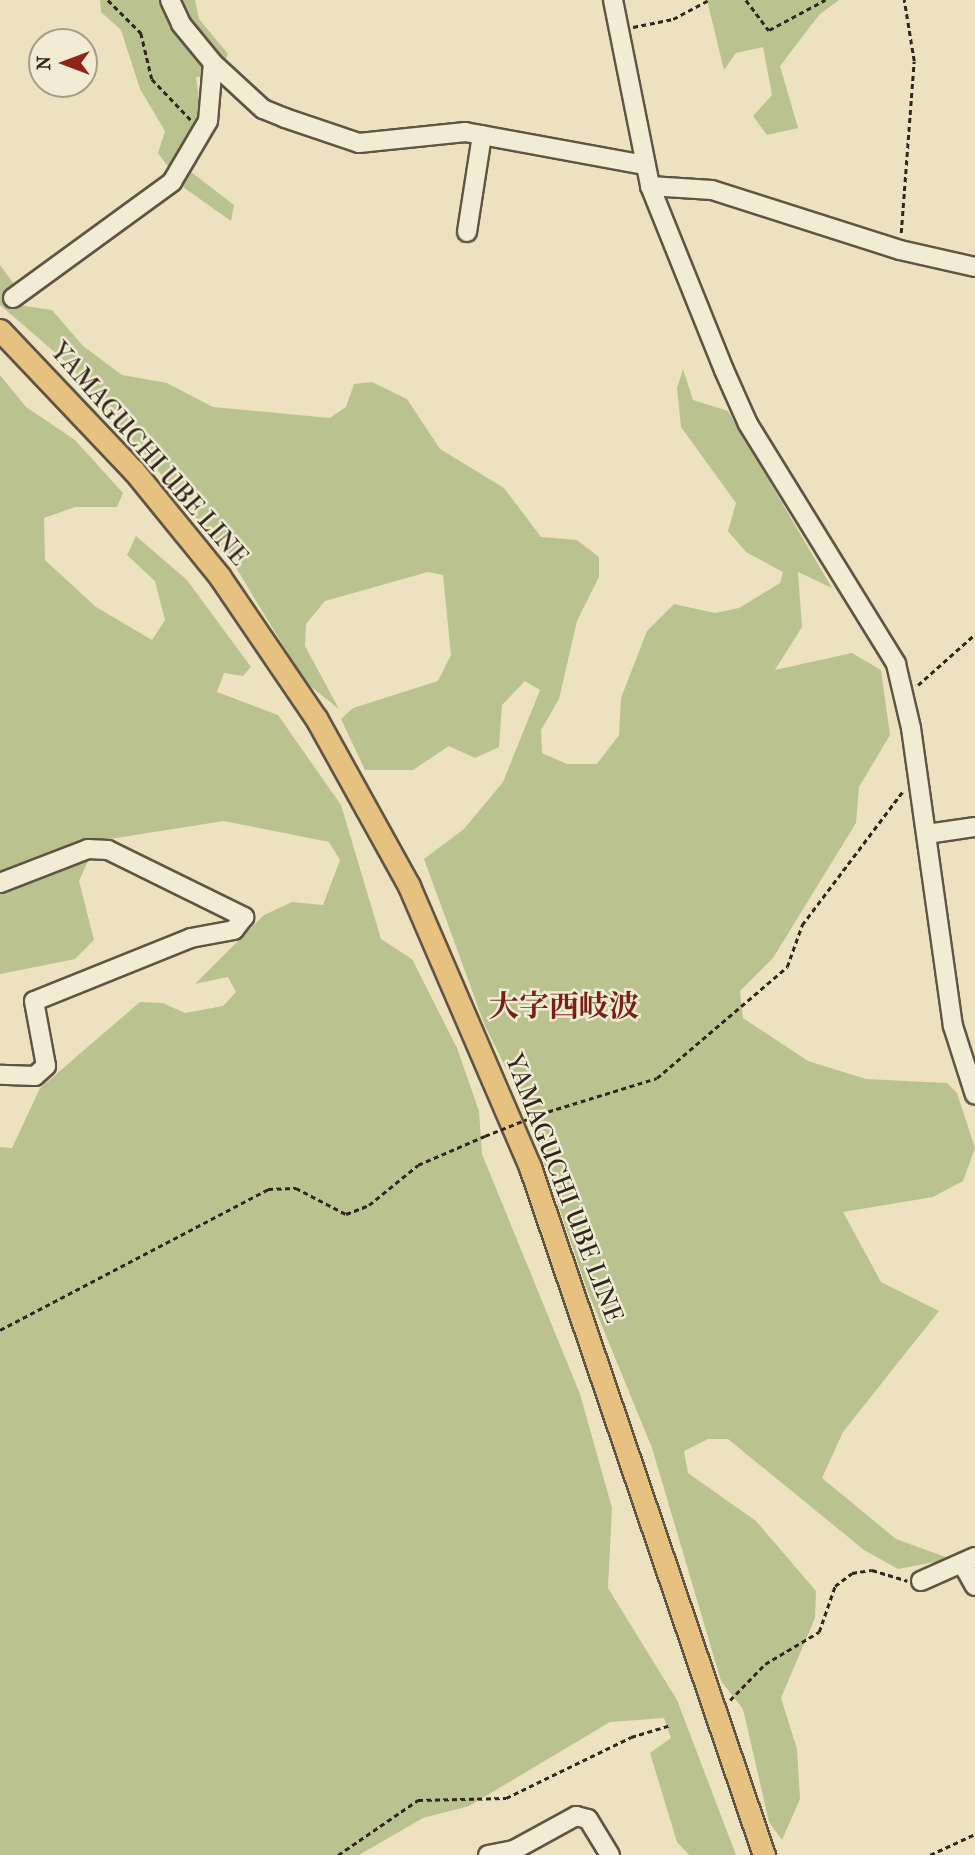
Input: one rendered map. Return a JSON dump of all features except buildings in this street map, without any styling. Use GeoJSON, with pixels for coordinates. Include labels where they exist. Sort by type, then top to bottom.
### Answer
{"type":"FeatureCollection","features":[{"type":"Feature","properties":{"kind":"main road","name":"YAMAGUCHI UBE LINE"},"geometry":{"type":"LineString","coordinates":[[0,330],[134,471],[220,577],[316,718],[409,886],[530,1167],[764,1855]]}},
{"type":"Feature","properties":{"kind":"street"},"geometry":{"type":"LineString","coordinates":[[170,0],[181,24],[213,63],[263,109],[359,143],[429,131],[482,135],[644,166]]}},
{"type":"Feature","properties":{"kind":"street"},"geometry":{"type":"LineString","coordinates":[[613,0],[650,186],[748,424],[885,637],[906,701],[953,1026],[975,1094]]}},
{"type":"Feature","properties":{"kind":"street"},"geometry":{"type":"LineString","coordinates":[[13,299],[76,246],[135,213],[172,183],[202,138],[213,63]]}},
{"type":"Feature","properties":{"kind":"street"},"geometry":{"type":"LineString","coordinates":[[467,232],[482,135]]}},
{"type":"Feature","properties":{"kind":"street"},"geometry":{"type":"LineString","coordinates":[[650,186],[712,190],[900,250],[975,267]]}},
{"type":"Feature","properties":{"kind":"street"},"geometry":{"type":"LineString","coordinates":[[927,834],[975,827]]}},
{"type":"Feature","properties":{"kind":"street"},"geometry":{"type":"LineString","coordinates":[[0,883],[88,849],[108,850],[244,917],[234,930],[191,938],[34,1001],[46,1066],[36,1076],[0,1075]]}},
{"type":"Feature","properties":{"kind":"street"},"geometry":{"type":"LineString","coordinates":[[921,1581],[969,1560],[975,1586]]}},
{"type":"Feature","properties":{"kind":"street"},"geometry":{"type":"LineString","coordinates":[[488,1855],[515,1853],[576,1816],[589,1819],[610,1855]]}},
{"type":"Feature","properties":{"kind":"path"},"geometry":{"type":"LineString","coordinates":[[108,0],[142,33],[152,79],[182,106],[202,138]]}},
{"type":"Feature","properties":{"kind":"path"},"geometry":{"type":"LineString","coordinates":[[619,29],[673,19],[708,0]]}},
{"type":"Feature","properties":{"kind":"path"},"geometry":{"type":"LineString","coordinates":[[746,0],[769,30],[825,0]]}},
{"type":"Feature","properties":{"kind":"path"},"geometry":{"type":"LineString","coordinates":[[900,250],[913,72],[904,0]]}},
{"type":"Feature","properties":{"kind":"path"},"geometry":{"type":"LineString","coordinates":[[906,701],[927,674],[975,634]]}},
{"type":"Feature","properties":{"kind":"path"},"geometry":{"type":"LineString","coordinates":[[0,1330],[268,1189],[296,1188],[346,1214],[369,1205],[418,1166],[485,1136],[540,1114],[657,1078],[787,967],[802,925],[909,784]]}},
{"type":"Feature","properties":{"kind":"path"},"geometry":{"type":"LineString","coordinates":[[730,1700],[765,1664],[819,1632],[835,1586],[852,1573],[872,1570],[900,1582],[921,1581]]}},
{"type":"Feature","properties":{"kind":"path"},"geometry":{"type":"LineString","coordinates":[[338,1855],[418,1800],[506,1798],[671,1725]]}},
{"type":"Feature","properties":{"kind":"path"},"geometry":{"type":"LineString","coordinates":[[930,1855],[975,1834]]}},
{"type":"Feature","properties":{"kind":"green space"},"geometry":{"type":"Polygon","coordinates":[[[100,0],[195,0],[199,19],[228,54],[219,76],[196,77],[205,145],[191,172],[234,205],[231,221],[183,187],[158,153],[165,131],[140,89],[121,30],[101,12],[100,0]]]}},
{"type":"Feature","properties":{"kind":"green space"},"geometry":{"type":"Polygon","coordinates":[[[707,0],[839,0],[819,15],[780,66],[798,128],[767,135],[753,116],[772,95],[763,47],[736,53],[724,70],[707,0]]]}},
{"type":"Feature","properties":{"kind":"green space"},"geometry":{"type":"Polygon","coordinates":[[[0,265],[14,284],[12,304],[52,310],[83,346],[122,375],[167,383],[213,407],[330,418],[346,407],[354,384],[372,382],[407,399],[440,449],[504,488],[541,537],[577,540],[599,557],[599,577],[577,621],[559,699],[541,730],[542,753],[567,764],[597,764],[619,735],[621,698],[647,631],[674,604],[715,613],[739,608],[780,583],[783,572],[746,552],[728,531],[736,503],[681,427],[677,388],[683,369],[693,400],[728,411],[832,588],[798,572],[802,627],[775,670],[852,653],[881,670],[890,735],[859,787],[856,823],[773,958],[740,991],[743,1018],[808,1061],[866,1079],[947,1083],[957,1093],[975,1148],[963,1181],[933,1197],[843,1212],[881,1282],[939,1311],[843,1432],[822,1478],[896,1539],[951,1559],[898,1569],[864,1550],[728,1439],[708,1439],[684,1451],[688,1473],[756,1521],[816,1591],[815,1618],[781,1698],[797,1749],[800,1799],[782,1840],[769,1822],[743,1709],[721,1681],[652,1448],[586,1287],[525,1106],[485,1026],[424,859],[464,829],[503,782],[540,690],[525,681],[502,705],[499,747],[475,758],[449,746],[413,770],[365,770],[341,719],[353,708],[438,681],[451,655],[443,575],[428,572],[325,601],[306,624],[305,646],[339,709],[305,682],[235,566],[147,457],[65,361],[0,305],[0,265]]]}},
{"type":"Feature","properties":{"kind":"green space"},"geometry":{"type":"Polygon","coordinates":[[[0,375],[26,407],[75,440],[123,493],[117,507],[75,507],[44,518],[45,560],[96,607],[152,640],[165,620],[155,581],[127,555],[136,536],[187,580],[251,667],[243,676],[224,673],[217,692],[278,715],[341,805],[381,939],[412,959],[457,1048],[479,1111],[482,1154],[580,1394],[612,1508],[608,1588],[677,1700],[736,1855],[689,1855],[677,1842],[650,1753],[671,1738],[664,1718],[610,1722],[469,1806],[423,1818],[359,1855],[0,1855],[0,1147],[12,1148],[40,1088],[140,1002],[163,1003],[185,1013],[223,1006],[236,992],[228,977],[195,984],[264,915],[292,902],[323,905],[340,860],[329,842],[224,821],[97,841],[79,881],[94,940],[75,959],[0,974],[0,375]]]}},
{"type":"Feature","properties":{"kind":"district","name":"大字西岐波"},"geometry":{"type":"Point","coordinates":[564,1007]}}]}
